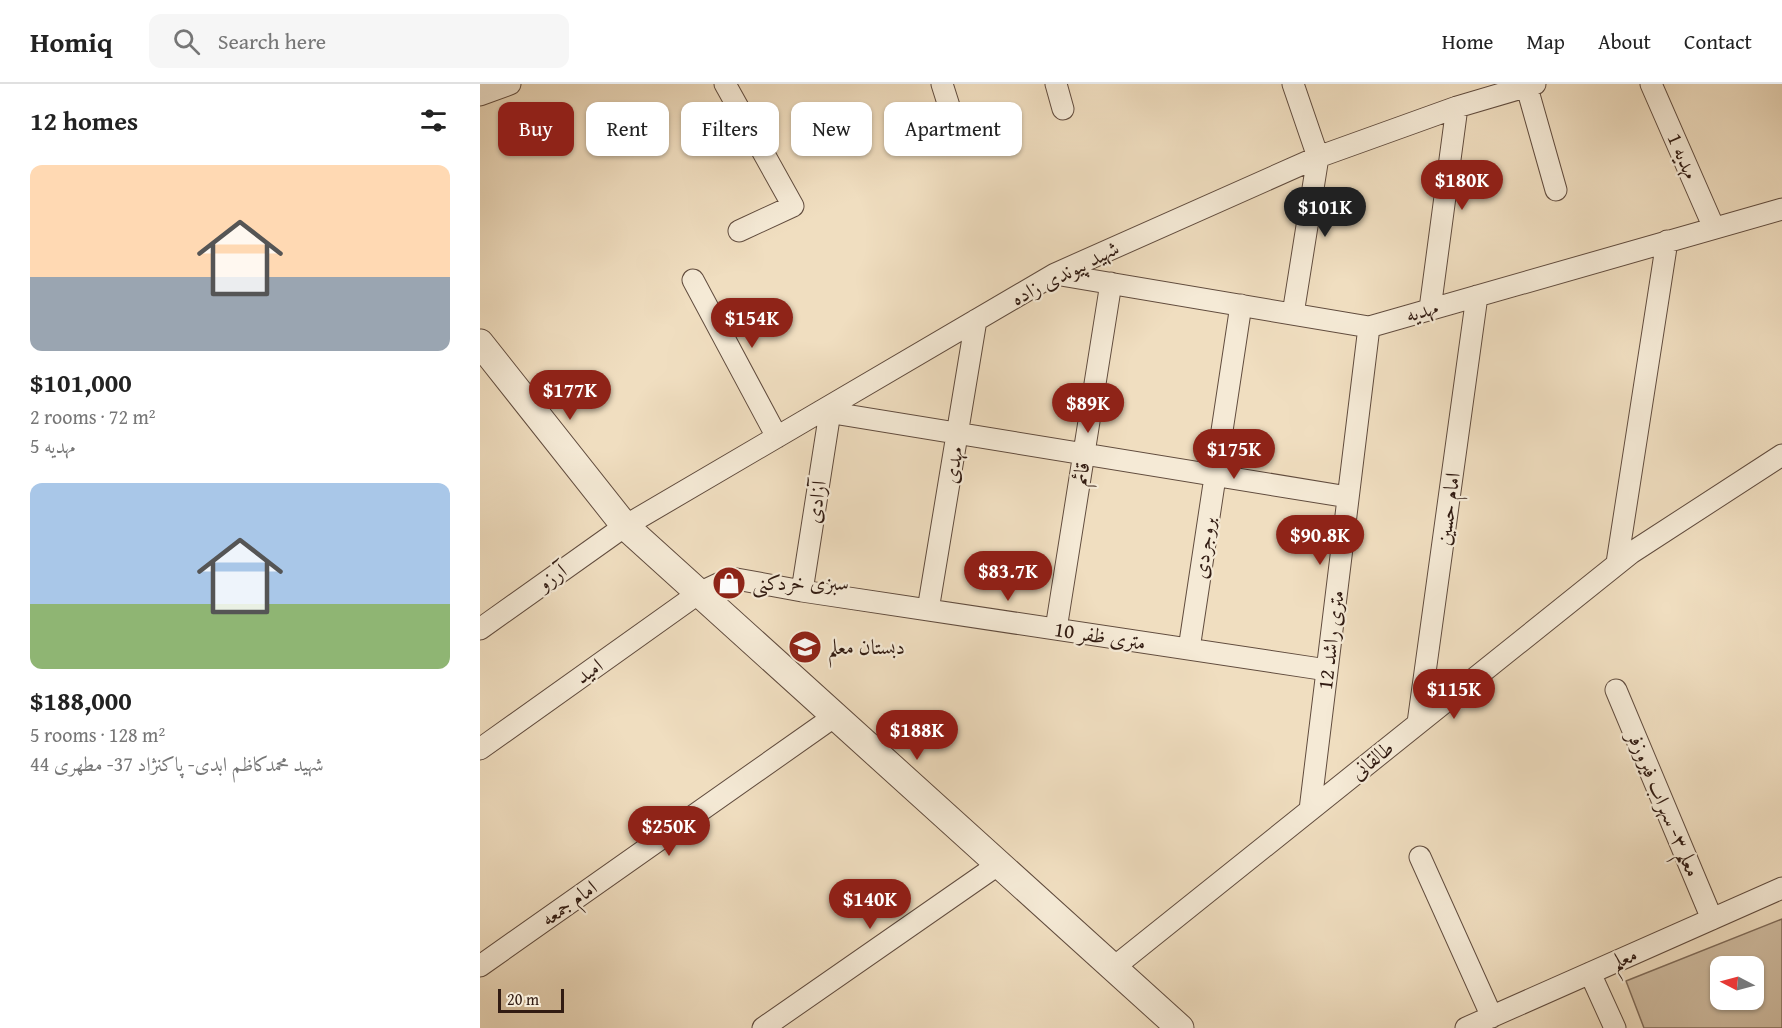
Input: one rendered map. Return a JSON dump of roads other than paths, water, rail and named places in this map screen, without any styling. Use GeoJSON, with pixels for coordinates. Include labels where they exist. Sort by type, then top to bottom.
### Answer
{"type":"FeatureCollection","features":[{"type":"Feature","properties":{"kind":"street"},"geometry":{"type":"LineString","coordinates":[[480,95],[510,84]]}},
{"type":"Feature","properties":{"kind":"street"},"geometry":{"type":"LineString","coordinates":[[725,84],[793,206],[739,231]]}},
{"type":"Feature","properties":{"kind":"street"},"geometry":{"type":"LineString","coordinates":[[942,84],[948,102]]}},
{"type":"Feature","properties":{"kind":"street"},"geometry":{"type":"LineString","coordinates":[[1056,84],[1063,109]]}},
{"type":"Feature","properties":{"kind":"street"},"geometry":{"type":"LineString","coordinates":[[1293,84],[1318,157],[1293,314]]}},
{"type":"Feature","properties":{"kind":"street","name":"مهدیه 1"},"geometry":{"type":"LineString","coordinates":[[1651,84],[1714,228]]}},
{"type":"Feature","properties":{"kind":"street"},"geometry":{"type":"LineString","coordinates":[[1529,85],[1556,190]]}},
{"type":"Feature","properties":{"kind":"street","name":"شهید پیوندی زاده"},"geometry":{"type":"LineString","coordinates":[[625,526],[777,437],[826,412],[1055,274],[1318,157],[1457,107],[1529,85]]}},
{"type":"Feature","properties":{"kind":"street"},"geometry":{"type":"LineString","coordinates":[[1430,309],[1457,107]]}},
{"type":"Feature","properties":{"kind":"street","name":"مهدیه"},"geometry":{"type":"LineString","coordinates":[[1055,274],[1369,327],[1782,209]]}},
{"type":"Feature","properties":{"kind":"street"},"geometry":{"type":"LineString","coordinates":[[1617,563],[1667,242]]}},
{"type":"Feature","properties":{"kind":"street"},"geometry":{"type":"LineString","coordinates":[[693,280],[777,437]]}},
{"type":"Feature","properties":{"kind":"street","name":"قائم"},"geometry":{"type":"LineString","coordinates":[[1056,629],[1111,283]]}},
{"type":"Feature","properties":{"kind":"street","name":"امام حسین"},"geometry":{"type":"LineString","coordinates":[[1419,723],[1477,296]]}},
{"type":"Feature","properties":{"kind":"street","name":"بروجردی"},"geometry":{"type":"LineString","coordinates":[[1189,649],[1241,305]]}},
{"type":"Feature","properties":{"kind":"street","name":"مهدی"},"geometry":{"type":"LineString","coordinates":[[928,610],[976,320]]}},
{"type":"Feature","properties":{"kind":"street","name":"12 متری راشد"},"geometry":{"type":"LineString","coordinates":[[1310,810],[1369,327]]}},
{"type":"Feature","properties":{"kind":"street"},"geometry":{"type":"LineString","coordinates":[[480,343],[625,526],[1180,1028]]}},
{"type":"Feature","properties":{"kind":"street"},"geometry":{"type":"LineString","coordinates":[[826,412],[1348,496]]}},
{"type":"Feature","properties":{"kind":"street","name":"آزادی"},"geometry":{"type":"LineString","coordinates":[[802,591],[826,412]]}},
{"type":"Feature","properties":{"kind":"street","name":"طالقانی"},"geometry":{"type":"LineString","coordinates":[[1113,968],[1617,563],[1782,455]]}},
{"type":"Feature","properties":{"kind":"street","name":"آرزو"},"geometry":{"type":"LineString","coordinates":[[480,629],[625,526]]}},
{"type":"Feature","properties":{"kind":"street","name":"10 متری ظفر"},"geometry":{"type":"LineString","coordinates":[[699,593],[731,578],[802,591],[1327,670]]}},
{"type":"Feature","properties":{"kind":"street","name":"امید"},"geometry":{"type":"LineString","coordinates":[[480,749],[699,593]]}},
{"type":"Feature","properties":{"kind":"street","name":"معلم ۳- سهراب فیروزفر"},"geometry":{"type":"LineString","coordinates":[[1616,690],[1712,919]]}},
{"type":"Feature","properties":{"kind":"street","name":"امام جمعه"},"geometry":{"type":"LineString","coordinates":[[480,966],[835,716]]}},
{"type":"Feature","properties":{"kind":"street"},"geometry":{"type":"LineString","coordinates":[[1420,857],[1492,1017]]}},
{"type":"Feature","properties":{"kind":"street"},"geometry":{"type":"LineString","coordinates":[[763,1028],[999,864]]}},
{"type":"Feature","properties":{"kind":"street","name":"معلم"},"geometry":{"type":"LineString","coordinates":[[1466,1028],[1782,888]]}},
{"type":"Feature","properties":{"kind":"street"},"geometry":{"type":"LineString","coordinates":[[1590,973],[1615,1028]]}},
{"type":"Feature","properties":{"kind":"place","name":"سبزی خردکنی"},"geometry":{"type":"Point","coordinates":[729,583]}},
{"type":"Feature","properties":{"kind":"place","name":"دبستان معلم"},"geometry":{"type":"Point","coordinates":[805,647]}}]}
